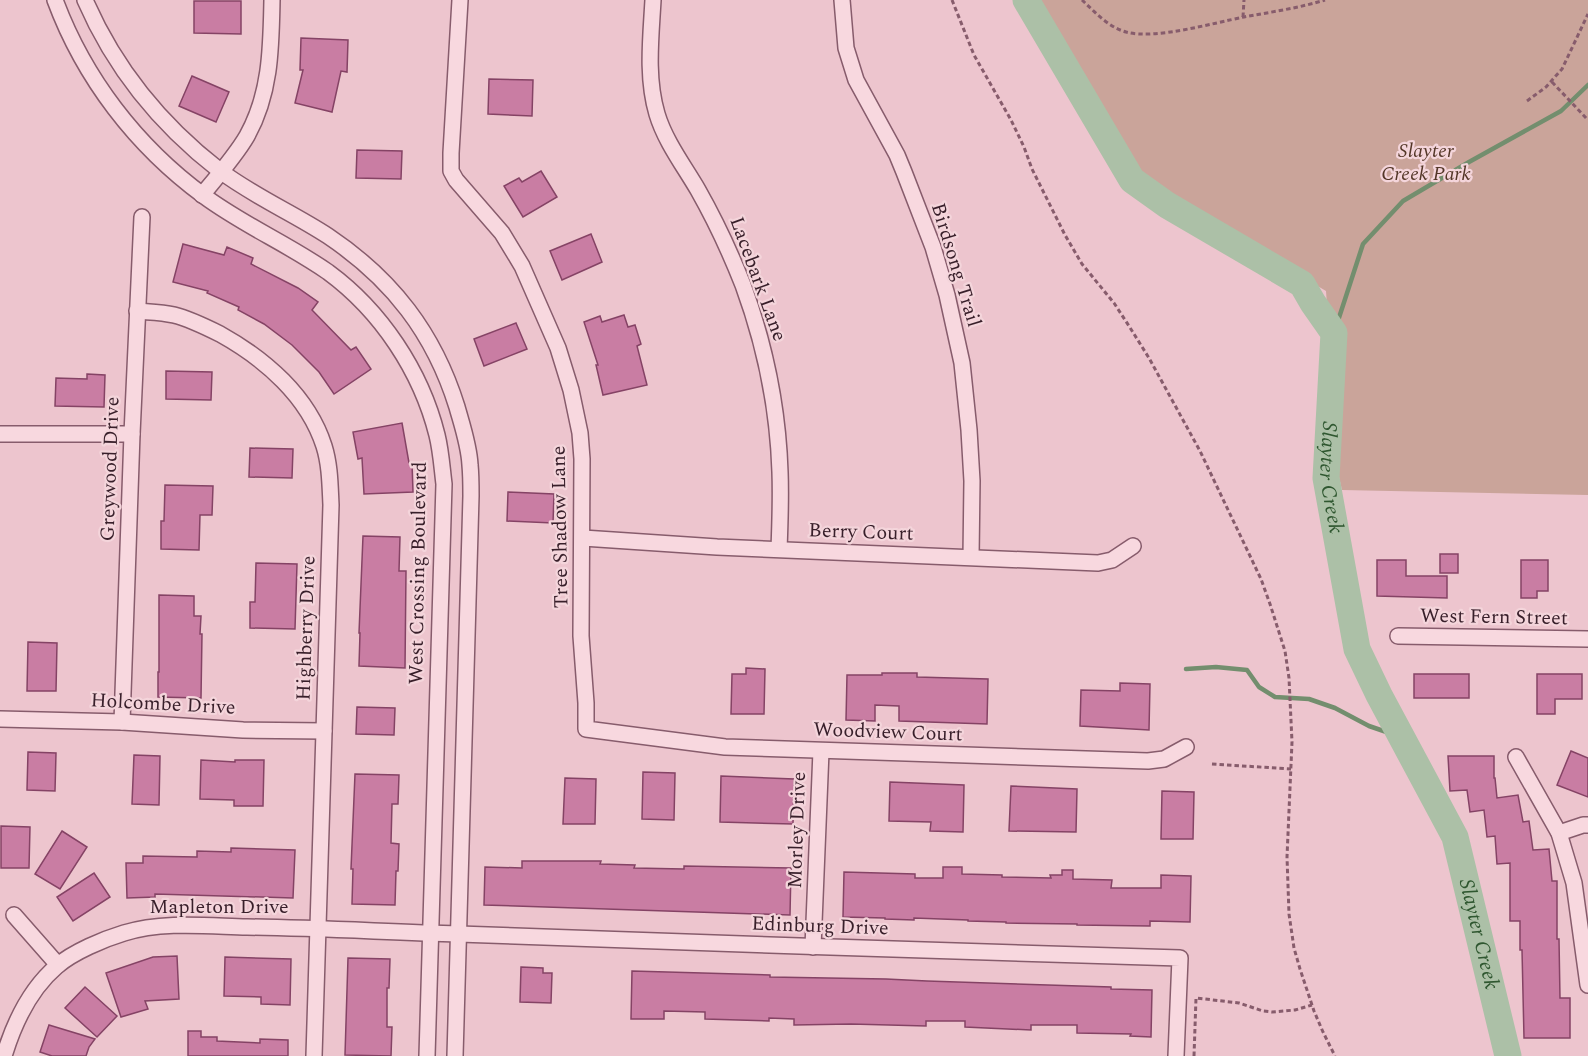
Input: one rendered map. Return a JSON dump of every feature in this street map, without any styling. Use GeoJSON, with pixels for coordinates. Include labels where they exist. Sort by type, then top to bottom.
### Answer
{"type":"FeatureCollection","features":[{"type":"Feature","properties":{"kind":"street","name":"West Crossing Boulevard"},"geometry":{"type":"LineString","coordinates":[[55,0],[74,43],[105,96],[146,145],[202,195],[328,272],[356,296],[381,321],[410,365],[423,390],[438,436],[444,484],[427,1056]]}},
{"type":"Feature","properties":{"kind":"street"},"geometry":{"type":"LineString","coordinates":[[84,0],[111,51],[136,88],[166,123],[220,171],[326,235],[360,259],[388,285],[413,316],[449,383],[463,428],[470,463],[471,496],[455,1056]]}},
{"type":"Feature","properties":{"kind":"street"},"geometry":{"type":"LineString","coordinates":[[202,195],[246,138],[260,109],[270,62],[272,0]]}},
{"type":"Feature","properties":{"kind":"street","name":"Tree Shadow Lane"},"geometry":{"type":"LineString","coordinates":[[460,0],[450,153],[451,171],[513,250],[531,284],[558,348],[571,390],[580,433],[583,470],[581,636],[586,729]]}},
{"type":"Feature","properties":{"kind":"street","name":"Lacebark Lane"},"geometry":{"type":"LineString","coordinates":[[653,0],[650,61],[657,115],[723,238],[751,309],[766,364],[775,407],[779,452],[781,492],[779,549]]}},
{"type":"Feature","properties":{"kind":"street","name":"Birdsong Trail"},"geometry":{"type":"LineString","coordinates":[[842,0],[846,48],[856,80],[904,172],[933,247],[947,295],[962,363],[970,440],[972,481],[970,557]]}},
{"type":"Feature","properties":{"kind":"street","name":"Greywood Drive"},"geometry":{"type":"LineString","coordinates":[[122,722],[142,217]]}},
{"type":"Feature","properties":{"kind":"street","name":"Highberry Drive"},"geometry":{"type":"LineString","coordinates":[[137,311],[174,315],[202,325],[254,356],[275,373],[304,406],[323,444],[328,460],[331,505],[314,1056]]}},
{"type":"Feature","properties":{"kind":"street"},"geometry":{"type":"LineString","coordinates":[[0,434],[132,434]]}},
{"type":"Feature","properties":{"kind":"street","name":"Berry Court"},"geometry":{"type":"LineString","coordinates":[[583,538],[683,546],[1098,563],[1112,560],[1132,546]]}},
{"type":"Feature","properties":{"kind":"street","name":"West Fern Street"},"geometry":{"type":"LineString","coordinates":[[1398,636],[1588,639]]}},
{"type":"Feature","properties":{"kind":"street","name":"Holcombe Drive"},"geometry":{"type":"LineString","coordinates":[[0,719],[324,731]]}},
{"type":"Feature","properties":{"kind":"street","name":"Woodview Court"},"geometry":{"type":"LineString","coordinates":[[586,729],[699,745],[821,751],[1156,761],[1186,747]]}},
{"type":"Feature","properties":{"kind":"street","name":"Morley Drive"},"geometry":{"type":"LineString","coordinates":[[813,946],[821,751]]}},
{"type":"Feature","properties":{"kind":"street"},"geometry":{"type":"LineString","coordinates":[[1516,757],[1559,833],[1574,883],[1588,985]]}},
{"type":"Feature","properties":{"kind":"street"},"geometry":{"type":"LineString","coordinates":[[1559,833],[1588,825]]}},
{"type":"Feature","properties":{"kind":"street"},"geometry":{"type":"LineString","coordinates":[[14,915],[58,965]]}},
{"type":"Feature","properties":{"kind":"street","name":"Mapleton Drive"},"geometry":{"type":"LineString","coordinates":[[4,1056],[17,1021],[27,1003],[58,965],[89,947],[140,928],[181,925],[458,934]]}},
{"type":"Feature","properties":{"kind":"street","name":"Edinburg Drive"},"geometry":{"type":"LineString","coordinates":[[458,934],[1180,958],[1176,1056]]}},
{"type":"Feature","properties":{"kind":"path"},"geometry":{"type":"LineString","coordinates":[[952,0],[974,55],[1011,120],[1032,169],[1073,250],[1130,326],[1200,451],[1261,579],[1280,631],[1289,678],[1292,714],[1292,769],[1287,857],[1288,914],[1294,948],[1312,1005],[1335,1056]]}},
{"type":"Feature","properties":{"kind":"path"},"geometry":{"type":"LineString","coordinates":[[1082,0],[1113,26],[1139,34],[1175,31],[1325,0]]}},
{"type":"Feature","properties":{"kind":"path"},"geometry":{"type":"LineString","coordinates":[[1243,17],[1244,0]]}},
{"type":"Feature","properties":{"kind":"path"},"geometry":{"type":"LineString","coordinates":[[1527,101],[1562,69],[1588,14]]}},
{"type":"Feature","properties":{"kind":"path"},"geometry":{"type":"LineString","coordinates":[[1551,81],[1588,120]]}},
{"type":"Feature","properties":{"kind":"path"},"geometry":{"type":"LineString","coordinates":[[1212,764],[1292,769]]}},
{"type":"Feature","properties":{"kind":"path"},"geometry":{"type":"LineString","coordinates":[[1194,1056],[1196,998],[1239,1004],[1272,1012],[1295,1010],[1312,1005]]}},
{"type":"Feature","properties":{"kind":"green space","name":"Slayter Creek Park"},"geometry":{"type":"Polygon","coordinates":[[[1035,0],[1588,0],[1588,495],[1342,490],[1339,477],[1326,291],[1143,182],[1035,0]]]}},
{"type":"Feature","properties":{"kind":"building"},"geometry":{"type":"Polygon","coordinates":[[[194,1],[241,1],[241,34],[194,33],[194,1]]]}},
{"type":"Feature","properties":{"kind":"building"},"geometry":{"type":"Polygon","coordinates":[[[301,38],[348,40],[347,72],[341,71],[332,112],[295,103],[303,70],[300,70],[301,38]]]}},
{"type":"Feature","properties":{"kind":"building"},"geometry":{"type":"Polygon","coordinates":[[[192,76],[229,92],[216,122],[179,106],[192,76]]]}},
{"type":"Feature","properties":{"kind":"building"},"geometry":{"type":"Polygon","coordinates":[[[489,79],[533,80],[532,116],[488,114],[489,79]]]}},
{"type":"Feature","properties":{"kind":"building"},"geometry":{"type":"Polygon","coordinates":[[[357,150],[402,151],[401,179],[356,178],[357,150]]]}},
{"type":"Feature","properties":{"kind":"building"},"geometry":{"type":"Polygon","coordinates":[[[541,171],[557,197],[523,217],[504,186],[519,178],[522,182],[541,171]]]}},
{"type":"Feature","properties":{"kind":"building"},"geometry":{"type":"Polygon","coordinates":[[[591,234],[602,262],[562,280],[550,251],[591,234]]]}},
{"type":"Feature","properties":{"kind":"building"},"geometry":{"type":"Polygon","coordinates":[[[183,244],[224,255],[227,247],[253,258],[251,264],[298,288],[318,302],[312,310],[351,350],[356,347],[371,369],[334,394],[319,372],[292,345],[264,324],[238,310],[239,307],[207,293],[208,291],[173,282],[183,244]]]}},
{"type":"Feature","properties":{"kind":"building"},"geometry":{"type":"Polygon","coordinates":[[[624,315],[628,327],[635,325],[641,344],[637,346],[647,385],[603,395],[596,365],[598,365],[584,322],[600,316],[602,322],[624,315]]]}},
{"type":"Feature","properties":{"kind":"building"},"geometry":{"type":"Polygon","coordinates":[[[516,323],[527,349],[484,366],[474,339],[516,323]]]}},
{"type":"Feature","properties":{"kind":"building"},"geometry":{"type":"Polygon","coordinates":[[[166,371],[212,372],[211,400],[166,399],[166,371]]]}},
{"type":"Feature","properties":{"kind":"building"},"geometry":{"type":"Polygon","coordinates":[[[87,374],[105,375],[104,407],[55,406],[56,378],[87,379],[87,374]]]}},
{"type":"Feature","properties":{"kind":"building"},"geometry":{"type":"Polygon","coordinates":[[[402,423],[409,463],[412,463],[413,492],[364,494],[362,458],[358,459],[353,432],[402,423]]]}},
{"type":"Feature","properties":{"kind":"building"},"geometry":{"type":"Polygon","coordinates":[[[250,448],[293,449],[292,478],[249,477],[250,448]]]}},
{"type":"Feature","properties":{"kind":"building"},"geometry":{"type":"Polygon","coordinates":[[[165,485],[213,486],[212,515],[200,515],[199,550],[161,549],[165,485]]]}},
{"type":"Feature","properties":{"kind":"building"},"geometry":{"type":"Polygon","coordinates":[[[508,492],[554,494],[553,523],[507,521],[508,492]]]}},
{"type":"Feature","properties":{"kind":"building"},"geometry":{"type":"Polygon","coordinates":[[[363,536],[400,537],[399,571],[406,571],[405,668],[359,666],[363,536]]]}},
{"type":"Feature","properties":{"kind":"building"},"geometry":{"type":"Polygon","coordinates":[[[1440,554],[1458,554],[1458,573],[1440,573],[1440,554]]]}},
{"type":"Feature","properties":{"kind":"building"},"geometry":{"type":"Polygon","coordinates":[[[1377,560],[1406,560],[1406,576],[1447,576],[1447,598],[1377,596],[1377,560]]]}},
{"type":"Feature","properties":{"kind":"building"},"geometry":{"type":"Polygon","coordinates":[[[1521,560],[1548,560],[1548,591],[1537,591],[1537,598],[1521,598],[1521,560]]]}},
{"type":"Feature","properties":{"kind":"building"},"geometry":{"type":"Polygon","coordinates":[[[256,563],[297,564],[295,629],[250,628],[250,602],[255,602],[256,563]]]}},
{"type":"Feature","properties":{"kind":"building"},"geometry":{"type":"Polygon","coordinates":[[[159,595],[194,596],[194,616],[201,616],[201,698],[158,697],[159,595]]]}},
{"type":"Feature","properties":{"kind":"building"},"geometry":{"type":"Polygon","coordinates":[[[28,642],[57,643],[56,691],[27,691],[28,642]]]}},
{"type":"Feature","properties":{"kind":"building"},"geometry":{"type":"Polygon","coordinates":[[[746,668],[765,669],[764,714],[731,714],[732,674],[746,674],[746,668]]]}},
{"type":"Feature","properties":{"kind":"building"},"geometry":{"type":"Polygon","coordinates":[[[882,673],[917,673],[917,677],[988,679],[987,724],[899,721],[899,706],[875,705],[875,721],[846,720],[847,675],[882,675],[882,673]]]}},
{"type":"Feature","properties":{"kind":"building"},"geometry":{"type":"Polygon","coordinates":[[[1414,674],[1469,674],[1469,698],[1414,698],[1414,674]]]}},
{"type":"Feature","properties":{"kind":"building"},"geometry":{"type":"Polygon","coordinates":[[[1537,674],[1582,674],[1582,699],[1555,699],[1555,714],[1537,714],[1537,674]]]}},
{"type":"Feature","properties":{"kind":"building"},"geometry":{"type":"Polygon","coordinates":[[[1120,683],[1150,684],[1149,730],[1080,726],[1081,690],[1120,691],[1120,683]]]}},
{"type":"Feature","properties":{"kind":"building"},"geometry":{"type":"Polygon","coordinates":[[[357,707],[395,708],[394,735],[356,734],[357,707]]]}},
{"type":"Feature","properties":{"kind":"building"},"geometry":{"type":"Polygon","coordinates":[[[1571,751],[1588,758],[1588,797],[1557,785],[1571,751]]]}},
{"type":"Feature","properties":{"kind":"building"},"geometry":{"type":"Polygon","coordinates":[[[28,752],[56,753],[55,791],[27,790],[28,752]]]}},
{"type":"Feature","properties":{"kind":"building"},"geometry":{"type":"Polygon","coordinates":[[[134,755],[160,756],[159,805],[132,804],[134,755]]]}},
{"type":"Feature","properties":{"kind":"building"},"geometry":{"type":"Polygon","coordinates":[[[1448,756],[1494,756],[1497,798],[1518,795],[1523,822],[1529,821],[1533,850],[1549,849],[1552,881],[1557,881],[1560,998],[1570,998],[1570,1038],[1524,1038],[1520,921],[1510,921],[1510,863],[1497,864],[1495,836],[1487,837],[1484,810],[1470,812],[1467,790],[1450,791],[1448,756]]]}},
{"type":"Feature","properties":{"kind":"building"},"geometry":{"type":"Polygon","coordinates":[[[201,760],[235,762],[235,760],[264,760],[263,806],[234,806],[234,800],[200,799],[201,760]]]}},
{"type":"Feature","properties":{"kind":"building"},"geometry":{"type":"Polygon","coordinates":[[[643,772],[675,773],[674,820],[642,819],[643,772]]]}},
{"type":"Feature","properties":{"kind":"building"},"geometry":{"type":"Polygon","coordinates":[[[355,774],[399,775],[398,804],[392,804],[391,843],[399,844],[395,905],[352,904],[353,869],[351,869],[355,774]]]}},
{"type":"Feature","properties":{"kind":"building"},"geometry":{"type":"Polygon","coordinates":[[[721,776],[794,779],[793,824],[720,822],[721,776]]]}},
{"type":"Feature","properties":{"kind":"building"},"geometry":{"type":"Polygon","coordinates":[[[565,778],[596,779],[595,824],[563,824],[565,778]]]}},
{"type":"Feature","properties":{"kind":"building"},"geometry":{"type":"Polygon","coordinates":[[[890,782],[964,785],[963,832],[930,831],[931,822],[889,821],[890,782]]]}},
{"type":"Feature","properties":{"kind":"building"},"geometry":{"type":"Polygon","coordinates":[[[1011,786],[1077,789],[1076,832],[1009,831],[1011,786]]]}},
{"type":"Feature","properties":{"kind":"building"},"geometry":{"type":"Polygon","coordinates":[[[1162,791],[1194,792],[1193,839],[1161,839],[1162,791]]]}},
{"type":"Feature","properties":{"kind":"building"},"geometry":{"type":"Polygon","coordinates":[[[1,826],[30,827],[29,868],[1,868],[1,826]]]}},
{"type":"Feature","properties":{"kind":"building"},"geometry":{"type":"Polygon","coordinates":[[[62,831],[87,847],[60,889],[35,874],[62,831]]]}},
{"type":"Feature","properties":{"kind":"building"},"geometry":{"type":"Polygon","coordinates":[[[231,848],[295,850],[293,898],[155,894],[155,897],[127,898],[126,863],[143,863],[143,856],[197,857],[197,851],[231,852],[231,848]]]}},
{"type":"Feature","properties":{"kind":"building"},"geometry":{"type":"Polygon","coordinates":[[[522,861],[601,861],[600,864],[635,865],[634,868],[684,869],[684,866],[791,868],[790,915],[484,905],[485,867],[522,868],[522,861]]]}},
{"type":"Feature","properties":{"kind":"building"},"geometry":{"type":"Polygon","coordinates":[[[943,867],[962,867],[962,874],[1002,875],[1002,877],[1051,878],[1050,875],[1062,875],[1062,870],[1073,870],[1073,879],[1112,880],[1111,888],[1161,888],[1161,875],[1191,876],[1190,922],[1150,921],[1150,926],[1077,925],[843,917],[844,872],[915,874],[915,878],[943,878],[943,867]]]}},
{"type":"Feature","properties":{"kind":"building"},"geometry":{"type":"Polygon","coordinates":[[[94,873],[110,897],[73,921],[57,897],[94,873]]]}},
{"type":"Feature","properties":{"kind":"building"},"geometry":{"type":"Polygon","coordinates":[[[177,956],[179,999],[145,1001],[148,1009],[121,1017],[106,973],[153,957],[177,956]]]}},
{"type":"Feature","properties":{"kind":"building"},"geometry":{"type":"Polygon","coordinates":[[[225,957],[291,959],[290,1005],[261,1004],[261,997],[224,996],[225,957]]]}},
{"type":"Feature","properties":{"kind":"building"},"geometry":{"type":"Polygon","coordinates":[[[348,958],[390,959],[387,1027],[392,1027],[391,1056],[345,1055],[348,958]]]}},
{"type":"Feature","properties":{"kind":"building"},"geometry":{"type":"Polygon","coordinates":[[[521,967],[543,968],[543,973],[552,973],[551,1003],[520,1002],[521,967]]]}},
{"type":"Feature","properties":{"kind":"building"},"geometry":{"type":"Polygon","coordinates":[[[632,971],[1152,990],[1151,1037],[1130,1036],[1131,1034],[1077,1033],[1077,1025],[1031,1025],[1031,1030],[965,1027],[965,1021],[926,1021],[926,1026],[794,1025],[794,1019],[769,1018],[769,1021],[705,1019],[705,1012],[664,1011],[664,1019],[631,1019],[632,971]]]}},
{"type":"Feature","properties":{"kind":"building"},"geometry":{"type":"Polygon","coordinates":[[[85,987],[117,1016],[97,1037],[65,1008],[85,987]]]}},
{"type":"Feature","properties":{"kind":"building"},"geometry":{"type":"Polygon","coordinates":[[[49,1025],[95,1039],[86,1056],[52,1056],[40,1052],[49,1025]]]}},
{"type":"Feature","properties":{"kind":"building"},"geometry":{"type":"Polygon","coordinates":[[[188,1031],[201,1031],[201,1037],[217,1037],[217,1041],[260,1043],[260,1039],[288,1040],[288,1056],[188,1056],[188,1031]]]}},
{"type":"Feature","properties":{"kind":"waterway","name":"Slayter Creek"},"geometry":{"type":"LineString","coordinates":[[1026,0],[1132,180],[1167,205],[1302,284],[1334,333],[1326,478],[1357,649],[1455,837],[1508,1056]]}},
{"type":"Feature","properties":{"kind":"waterway"},"geometry":{"type":"LineString","coordinates":[[1334,333],[1363,244],[1403,201],[1561,111],[1588,85]]}},
{"type":"Feature","properties":{"kind":"waterway"},"geometry":{"type":"LineString","coordinates":[[1186,669],[1216,667],[1247,670],[1259,687],[1275,697],[1309,699],[1335,708],[1369,726],[1401,737]]}}]}
